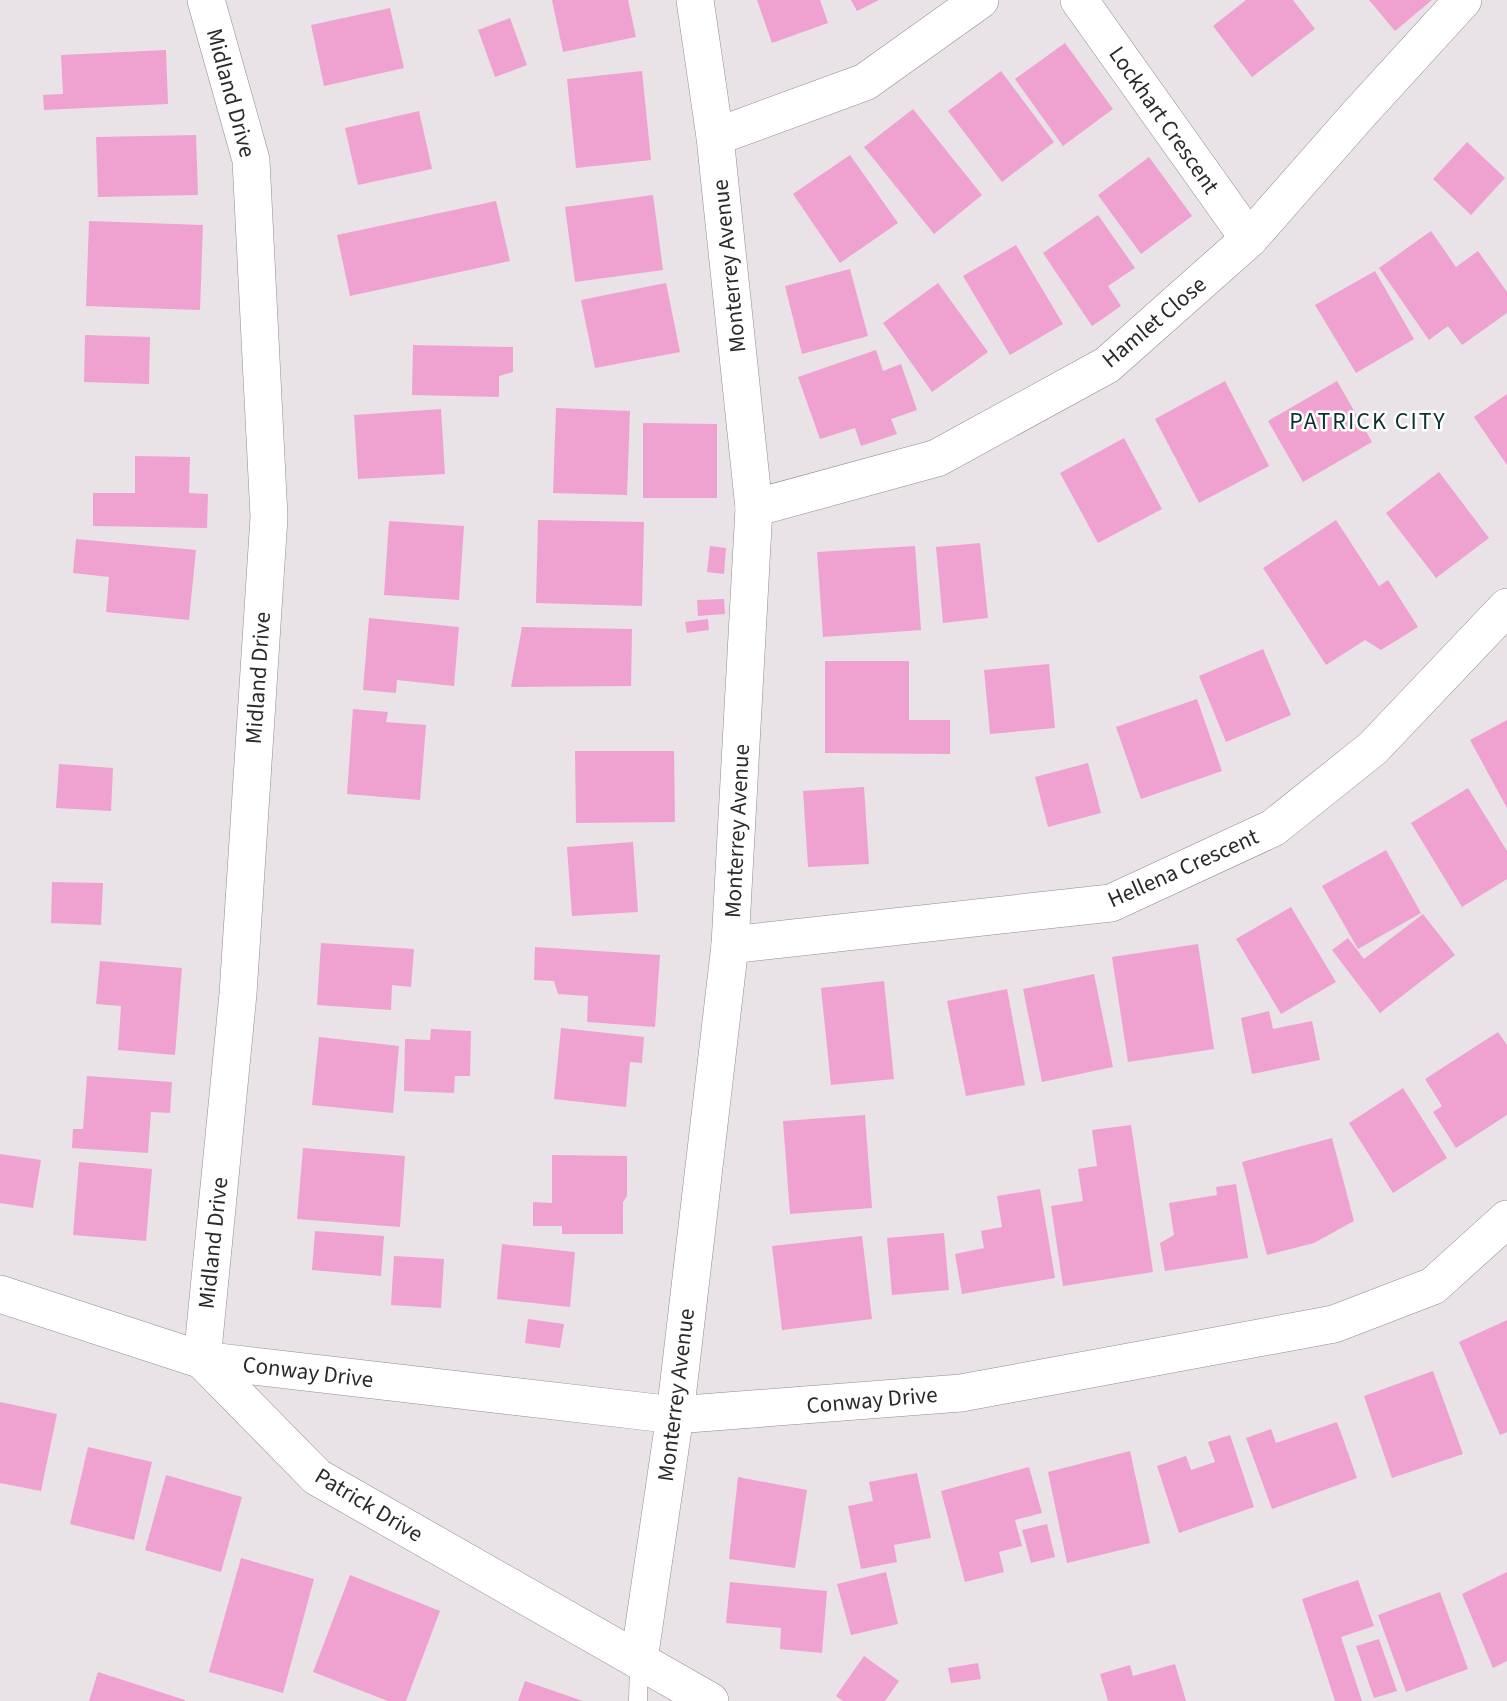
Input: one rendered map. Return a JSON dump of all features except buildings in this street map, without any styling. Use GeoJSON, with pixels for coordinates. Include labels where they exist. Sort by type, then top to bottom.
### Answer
{"type":"FeatureCollection","features":[{"type":"Feature","properties":{"kind":"street","name":"Midland Drive"},"geometry":{"type":"LineString","coordinates":[[202,1360],[238,994],[269,517],[251,160],[206,0]]}},
{"type":"Feature","properties":{"kind":"street","name":"Monterrey Avenue"},"geometry":{"type":"LineString","coordinates":[[639,1660],[675,1415],[730,945],[754,508],[715,137],[695,0]]}},
{"type":"Feature","properties":{"kind":"street"},"geometry":{"type":"LineString","coordinates":[[715,137],[865,82],[980,0]]}},
{"type":"Feature","properties":{"kind":"street","name":"Lockhart Crescent"},"geometry":{"type":"LineString","coordinates":[[1079,0],[1249,239]]}},
{"type":"Feature","properties":{"kind":"street","name":"Hamlet Close"},"geometry":{"type":"LineString","coordinates":[[754,508],[937,458],[1107,365],[1249,239],[1463,0]]}},
{"type":"Feature","properties":{"kind":"street","name":"Hellena Crescent"},"geometry":{"type":"LineString","coordinates":[[730,945],[1111,903],[1273,828],[1373,748],[1507,607]]}},
{"type":"Feature","properties":{"kind":"street","name":"Conway Drive"},"geometry":{"type":"LineString","coordinates":[[202,1360],[675,1415],[961,1393],[1334,1324],[1433,1286],[1507,1219]]}},
{"type":"Feature","properties":{"kind":"street","name":"Patrick Drive"},"geometry":{"type":"LineString","coordinates":[[0,1294],[202,1360],[317,1477],[710,1701]]}},
{"type":"Feature","properties":{"kind":"lane"},"geometry":{"type":"LineString","coordinates":[[638,1701],[639,1660]]}},
{"type":"Feature","properties":{"kind":"district","name":"PATRICK CITY"},"geometry":{"type":"Point","coordinates":[1368,421]}}]}
